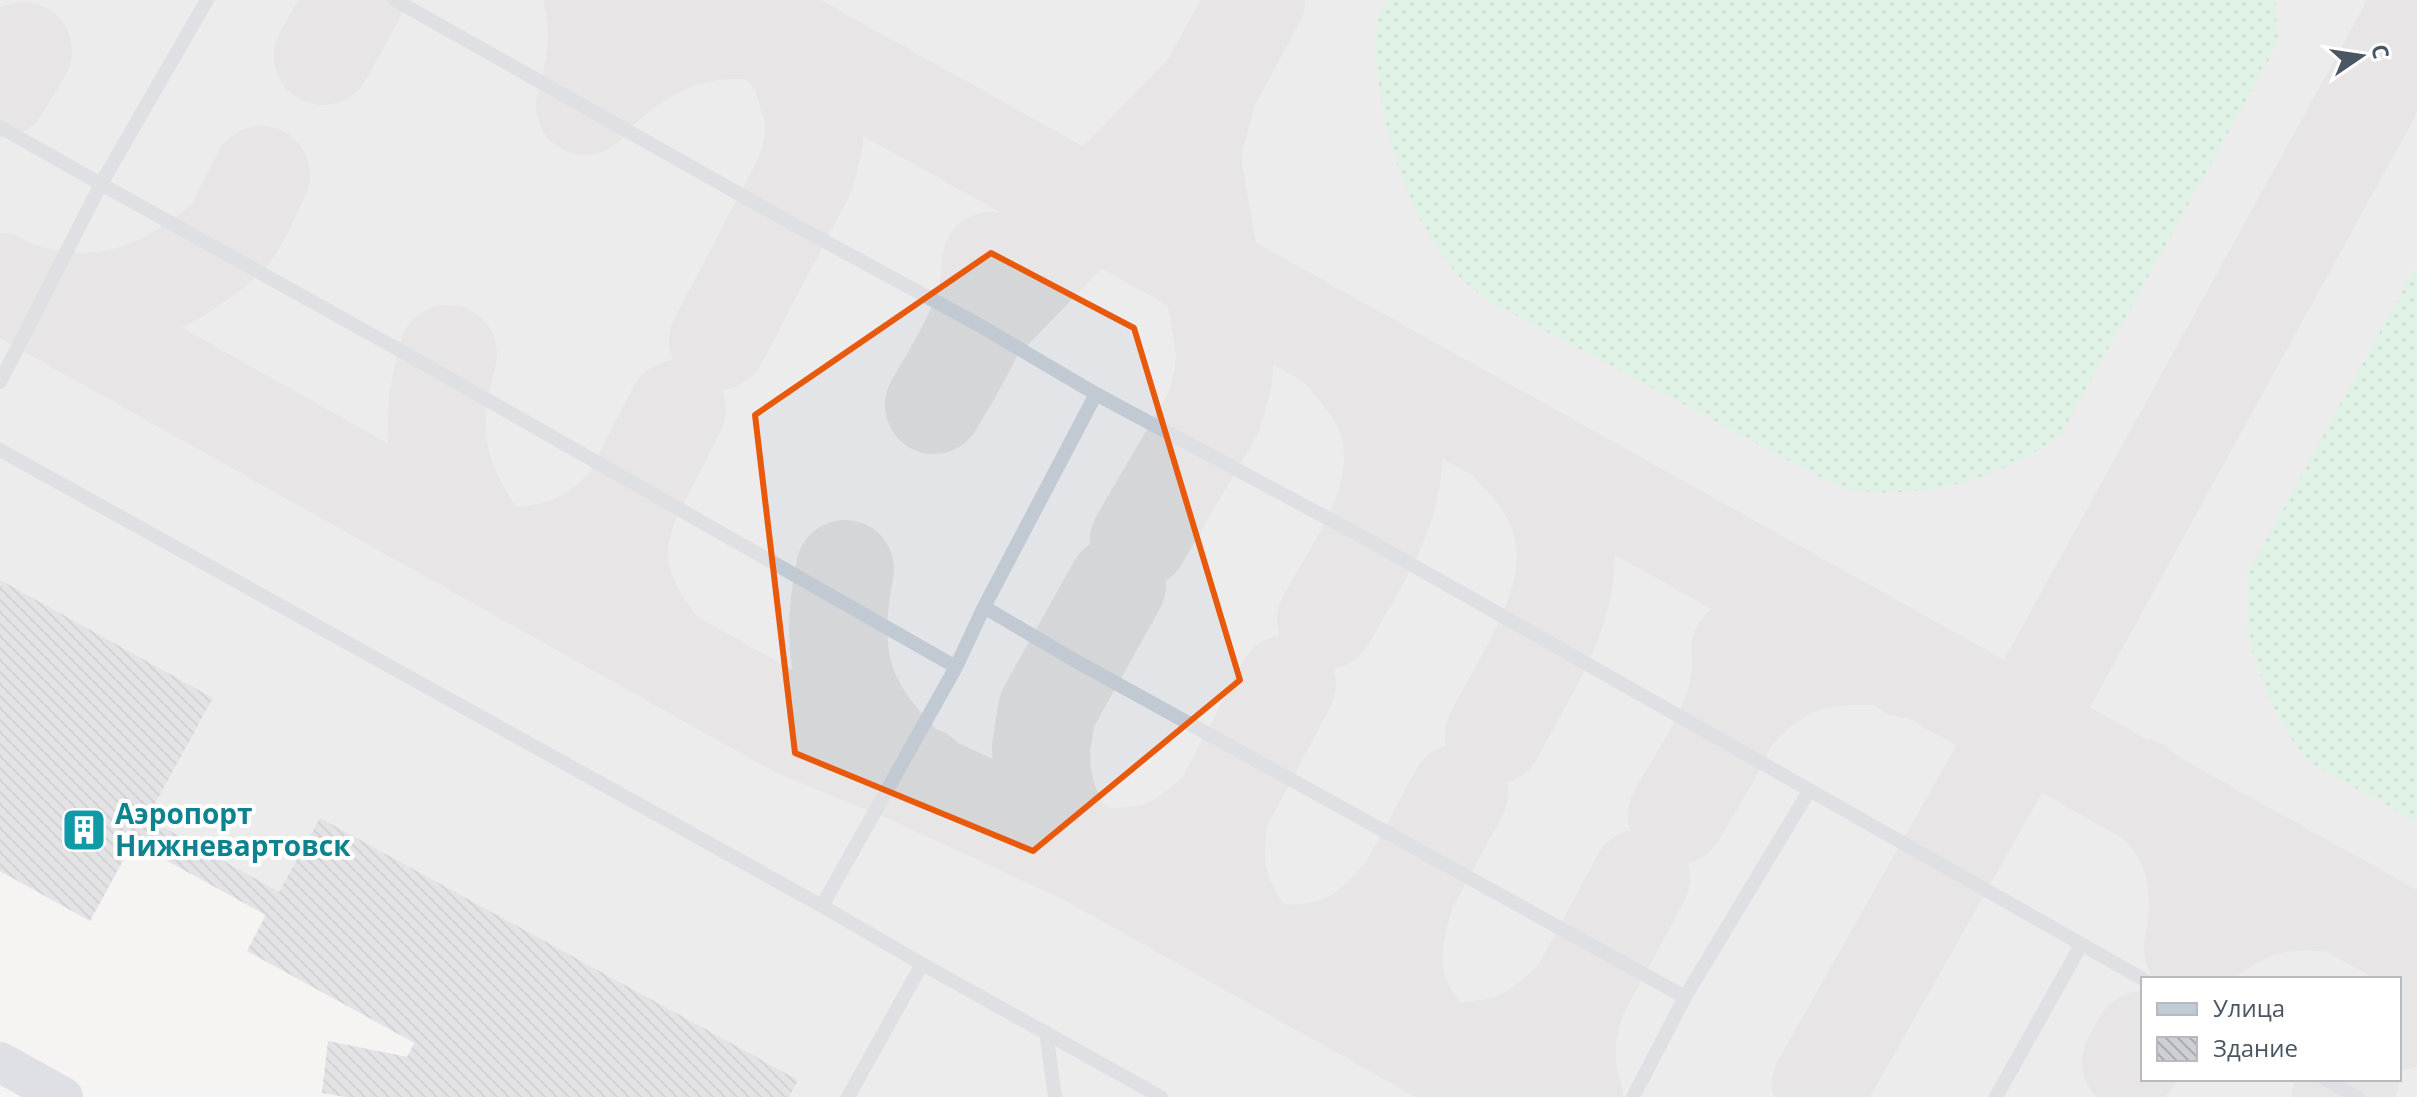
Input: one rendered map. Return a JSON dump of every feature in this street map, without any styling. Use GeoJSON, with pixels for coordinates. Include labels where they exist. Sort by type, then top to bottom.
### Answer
{"type":"FeatureCollection","features":[{"type":"Feature","properties":{"kind":"main road"},"geometry":{"type":"LineString","coordinates":[[0,1062],[63,1097]]}},
{"type":"Feature","properties":{"kind":"lane"},"geometry":{"type":"LineString","coordinates":[[0,382],[101,184],[207,0]]}},
{"type":"Feature","properties":{"kind":"lane"},"geometry":{"type":"LineString","coordinates":[[395,0],[979,325],[1096,394],[1370,541],[2141,978]]}},
{"type":"Feature","properties":{"kind":"lane"},"geometry":{"type":"LineString","coordinates":[[0,127],[956,667]]}},
{"type":"Feature","properties":{"kind":"lane"},"geometry":{"type":"LineString","coordinates":[[822,906],[956,667],[984,607],[1096,394]]}},
{"type":"Feature","properties":{"kind":"lane"},"geometry":{"type":"LineString","coordinates":[[0,450],[1161,1097]]}},
{"type":"Feature","properties":{"kind":"lane"},"geometry":{"type":"LineString","coordinates":[[984,607],[1222,743],[1685,997]]}},
{"type":"Feature","properties":{"kind":"lane"},"geometry":{"type":"LineString","coordinates":[[1633,1097],[1685,997],[1809,791]]}},
{"type":"Feature","properties":{"kind":"lane"},"geometry":{"type":"LineString","coordinates":[[1996,1097],[2081,945]]}},
{"type":"Feature","properties":{"kind":"lane"},"geometry":{"type":"LineString","coordinates":[[848,1097],[922,964]]}},
{"type":"Feature","properties":{"kind":"lane"},"geometry":{"type":"LineString","coordinates":[[1046,1032],[1055,1097]]}},
{"type":"Feature","properties":{"kind":"lane"},"geometry":{"type":"LineString","coordinates":[[2329,1081],[2357,1097]]}},
{"type":"Feature","properties":{"kind":"highlighted area"},"geometry":{"type":"Polygon","coordinates":[[[991,253],[1134,328],[1240,680],[1033,851],[795,753],[755,415],[991,253]]]}},
{"type":"Feature","properties":{"kind":"shaded area","name":"Аэропорт Нижневартовск"},"geometry":{"type":"Polygon","coordinates":[[[0,0],[2417,0],[2417,1097],[346,1097],[322,1093],[328,1041],[406,1057],[414,1043],[247,951],[265,915],[134,842],[90,921],[0,871],[0,0]]]}},
{"type":"Feature","properties":{"kind":"green space"},"geometry":{"type":"Polygon","coordinates":[[[1386,0],[2275,0],[2278,43],[2060,436],[2035,452],[1984,476],[1929,489],[1872,492],[1843,489],[1491,302],[1462,279],[1441,252],[1412,203],[1392,149],[1380,93],[1376,48],[1377,23],[1386,0]]]}},
{"type":"Feature","properties":{"kind":"green space"},"geometry":{"type":"Polygon","coordinates":[[[2417,264],[2417,822],[2309,762],[2293,741],[2268,697],[2252,650],[2247,625],[2247,575],[2417,264]]]}},
{"type":"Feature","properties":{"kind":"building","name":"Аэропорт Нижневартовск"},"geometry":{"type":"Polygon","coordinates":[[[0,580],[213,698],[147,818],[279,892],[320,818],[798,1080],[789,1097],[346,1097],[322,1093],[328,1041],[407,1057],[415,1043],[247,951],[266,915],[133,842],[90,921],[0,871],[0,580]]]}},
{"type":"Feature","properties":{"kind":"taxiway"},"geometry":{"type":"LineString","coordinates":[[323,56],[354,0]]}},
{"type":"Feature","properties":{"kind":"taxiway"},"geometry":{"type":"LineString","coordinates":[[593,0],[597,27],[596,53],[585,106],[600,89],[635,61],[697,34],[742,30],[797,43]]}},
{"type":"Feature","properties":{"kind":"taxiway"},"geometry":{"type":"LineString","coordinates":[[720,0],[2417,946]]}},
{"type":"Feature","properties":{"kind":"taxiway"},"geometry":{"type":"LineString","coordinates":[[979,325],[1209,87],[1256,0]]}},
{"type":"Feature","properties":{"kind":"taxiway"},"geometry":{"type":"LineString","coordinates":[[1821,1084],[2023,727],[2408,28],[2417,4]]}},
{"type":"Feature","properties":{"kind":"taxiway"},"geometry":{"type":"LineString","coordinates":[[718,341],[806,173],[814,140],[814,115],[800,70],[789,53],[755,19]]}},
{"type":"Feature","properties":{"kind":"taxiway"},"geometry":{"type":"LineString","coordinates":[[0,89],[23,51]]}},
{"type":"Feature","properties":{"kind":"taxiway"},"geometry":{"type":"LineString","coordinates":[[1139,540],[1214,412],[1223,379],[1225,354],[1222,331],[1193,167],[1193,146],[1209,87]]}},
{"type":"Feature","properties":{"kind":"taxiway"},"geometry":{"type":"LineString","coordinates":[[19,291],[43,298],[91,302],[114,299],[158,285],[200,259],[229,235],[261,175]]}},
{"type":"Feature","properties":{"kind":"taxiway"},"geometry":{"type":"LineString","coordinates":[[934,405],[980,318],[990,281],[991,261]]}},
{"type":"Feature","properties":{"kind":"taxiway"},"geometry":{"type":"LineString","coordinates":[[0,282],[796,728],[915,777],[1086,856],[1516,1097]]}},
{"type":"Feature","properties":{"kind":"taxiway"},"geometry":{"type":"LineString","coordinates":[[1326,620],[1381,516],[1393,461],[1391,433],[1381,404],[1366,380],[1336,345]]}},
{"type":"Feature","properties":{"kind":"taxiway"},"geometry":{"type":"LineString","coordinates":[[448,354],[437,413],[441,462],[459,507],[491,557],[532,554],[568,546],[599,529],[630,501],[620,538],[621,574],[631,604],[666,655]]}},
{"type":"Feature","properties":{"kind":"taxiway"},"geometry":{"type":"LineString","coordinates":[[630,501],[677,409]]}},
{"type":"Feature","properties":{"kind":"taxiway"},"geometry":{"type":"LineString","coordinates":[[1494,735],[1543,643],[1564,579],[1565,546],[1558,513],[1541,480],[1505,438]]}},
{"type":"Feature","properties":{"kind":"taxiway"},"geometry":{"type":"LineString","coordinates":[[845,569],[838,632],[840,659],[847,684],[872,730],[915,777],[922,776]]}},
{"type":"Feature","properties":{"kind":"taxiway"},"geometry":{"type":"LineString","coordinates":[[1117,585],[1047,710],[1041,748],[1042,775],[1048,801],[1061,828],[1086,856],[1146,854],[1176,844],[1222,807],[1216,849],[1220,886],[1236,920],[1262,953],[1308,953],[1344,944],[1375,923],[1407,889],[1395,937],[1394,975],[1408,1012],[1436,1052],[1480,1050],[1514,1042],[1545,1025],[1578,995],[1567,1046],[1574,1097]]}},
{"type":"Feature","properties":{"kind":"taxiway"},"geometry":{"type":"LineString","coordinates":[[1677,815],[1731,715],[1741,672],[1740,649]]}},
{"type":"Feature","properties":{"kind":"taxiway"},"geometry":{"type":"LineString","coordinates":[[1733,716],[1769,681],[1806,662],[1848,656],[1898,657],[1908,669]]}},
{"type":"Feature","properties":{"kind":"taxiway"},"geometry":{"type":"LineString","coordinates":[[1222,807],[1287,684]]}},
{"type":"Feature","properties":{"kind":"taxiway"},"geometry":{"type":"LineString","coordinates":[[2140,788],[2174,823],[2192,860],[2198,901],[2193,949],[2227,924],[2260,908],[2297,902],[2340,904]]}},
{"type":"Feature","properties":{"kind":"taxiway"},"geometry":{"type":"LineString","coordinates":[[1407,889],[1459,793]]}},
{"type":"Feature","properties":{"kind":"taxiway"},"geometry":{"type":"LineString","coordinates":[[1578,995],[1641,878]]}},
{"type":"Feature","properties":{"kind":"taxiway"},"geometry":{"type":"LineString","coordinates":[[2401,1020],[2417,1010]]}},
{"type":"Feature","properties":{"kind":"taxiway"},"geometry":{"type":"LineString","coordinates":[[2131,1062],[2141,1044]]}},
{"type":"Feature","properties":{"kind":"taxiway"},"geometry":{"type":"LineString","coordinates":[[2341,1097],[2349,1081]]}},
{"type":"Feature","properties":{"kind":"place","name":"Аэропорт Нижневартовск"},"geometry":{"type":"Point","coordinates":[84,830]}}]}
